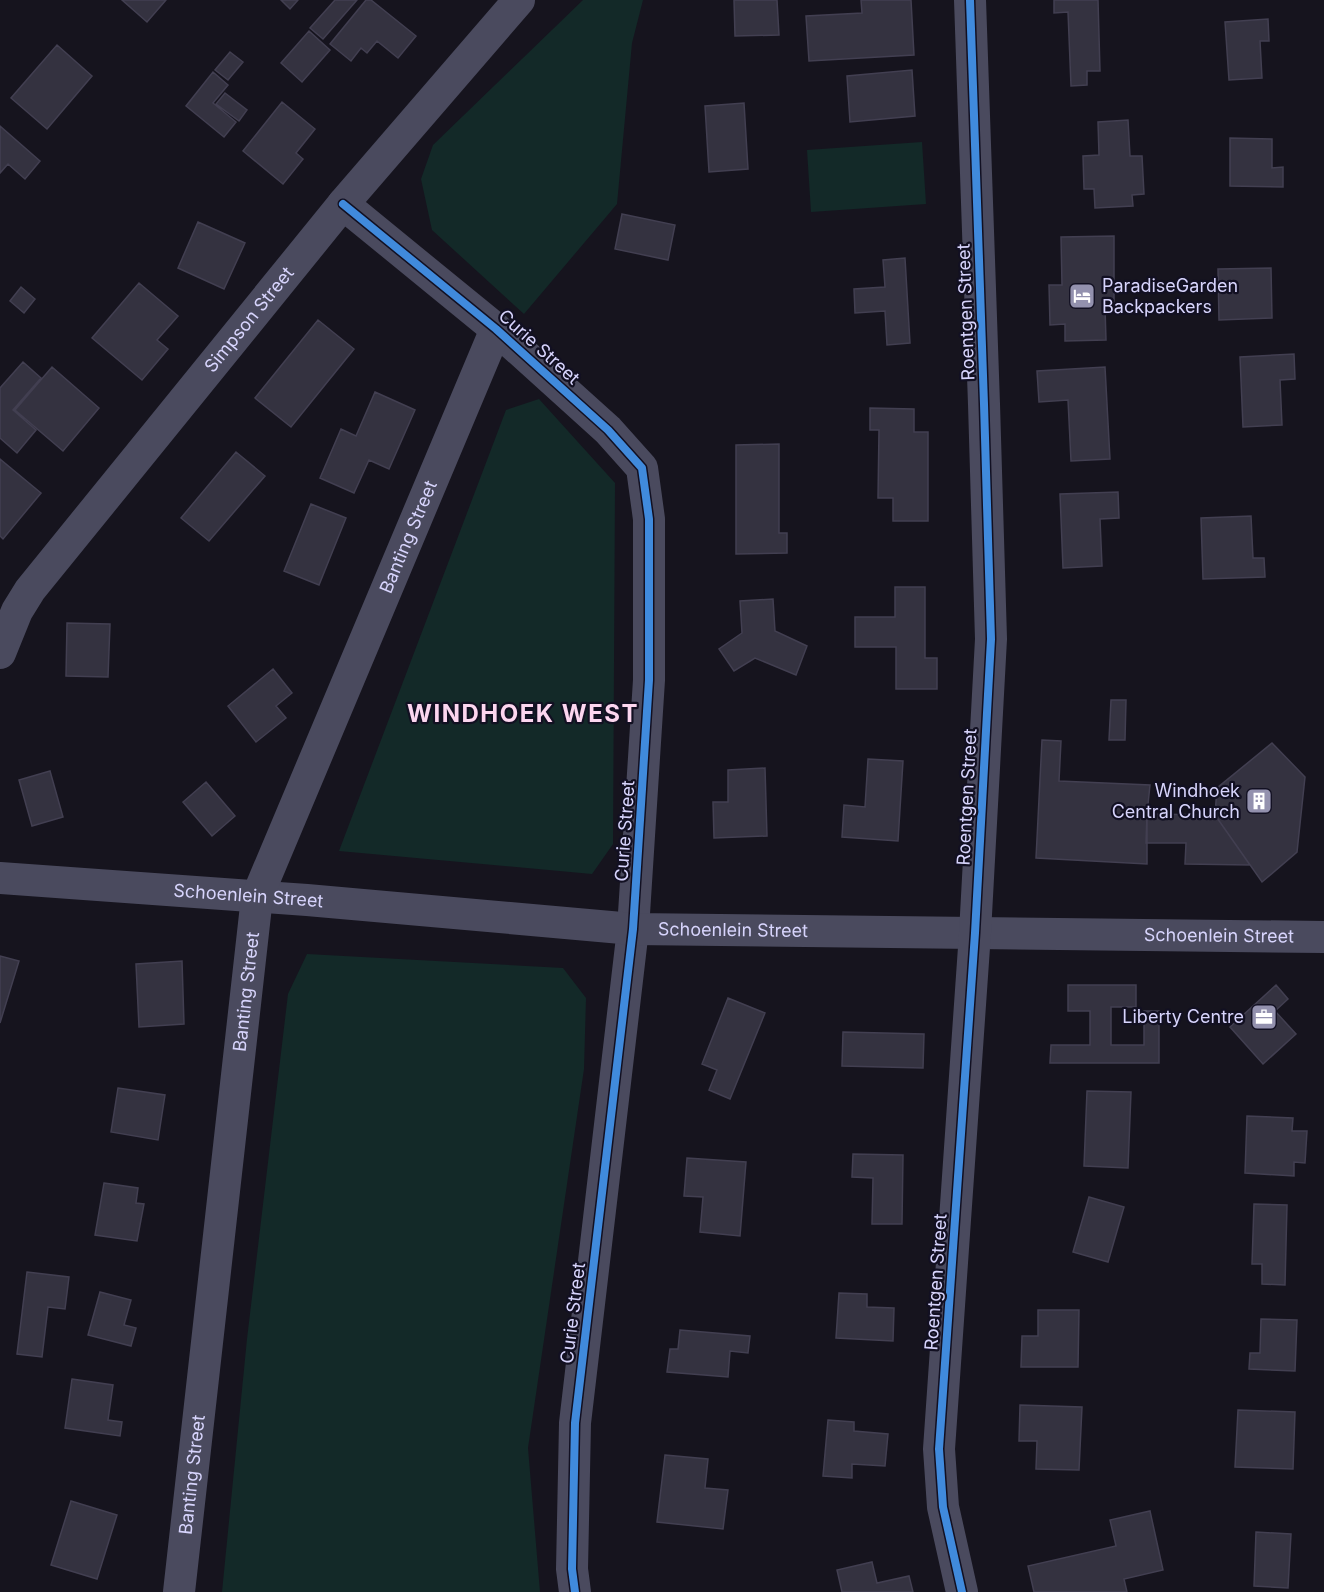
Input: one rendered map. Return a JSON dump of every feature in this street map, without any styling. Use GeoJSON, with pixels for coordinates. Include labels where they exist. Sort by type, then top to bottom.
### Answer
{"type":"FeatureCollection","features":[{"type":"Feature","properties":{"kind":"street","name":"Simpson Street"},"geometry":{"type":"LineString","coordinates":[[0,653],[17,611],[30,590],[343,204],[519,0]]}},
{"type":"Feature","properties":{"kind":"street","name":"Roentgen Street"},"geometry":{"type":"LineString","coordinates":[[962,1592],[943,1507],[939,1449],[975,933],[991,639],[970,0]]}},
{"type":"Feature","properties":{"kind":"street","name":"Curie Street"},"geometry":{"type":"LineString","coordinates":[[343,204],[496,329],[608,430],[642,468],[649,519],[649,680],[633,929],[575,1423],[572,1569],[575,1592]]}},
{"type":"Feature","properties":{"kind":"street","name":"Banting Street"},"geometry":{"type":"LineString","coordinates":[[179,1592],[257,897],[496,329]]}},
{"type":"Feature","properties":{"kind":"street","name":"Schoenlein Street"},"geometry":{"type":"LineString","coordinates":[[0,878],[319,901],[633,929],[1324,937]]}},
{"type":"Feature","properties":{"kind":"green space"},"geometry":{"type":"Polygon","coordinates":[[[583,0],[643,0],[632,43],[617,204],[524,314],[432,230],[421,179],[433,145],[583,0]]]}},
{"type":"Feature","properties":{"kind":"green space"},"geometry":{"type":"Polygon","coordinates":[[[922,142],[926,204],[811,212],[807,150],[922,142]]]}},
{"type":"Feature","properties":{"kind":"green space"},"geometry":{"type":"Polygon","coordinates":[[[539,399],[615,483],[613,844],[592,874],[339,851],[506,410],[539,399]]]}},
{"type":"Feature","properties":{"kind":"green space"},"geometry":{"type":"Polygon","coordinates":[[[307,954],[563,968],[586,998],[584,1069],[528,1448],[540,1592],[222,1592],[247,1339],[288,994],[307,954]]]}},
{"type":"Feature","properties":{"kind":"building"},"geometry":{"type":"Polygon","coordinates":[[[122,0],[166,0],[147,22],[122,0]]]}},
{"type":"Feature","properties":{"kind":"building"},"geometry":{"type":"Polygon","coordinates":[[[281,0],[298,0],[290,9],[281,0]]]}},
{"type":"Feature","properties":{"kind":"building"},"geometry":{"type":"Polygon","coordinates":[[[335,0],[357,0],[323,39],[310,28],[335,0]]]}},
{"type":"Feature","properties":{"kind":"building"},"geometry":{"type":"Polygon","coordinates":[[[366,0],[371,0],[416,36],[398,58],[377,41],[367,53],[361,48],[351,61],[330,44],[366,0]]]}},
{"type":"Feature","properties":{"kind":"building"},"geometry":{"type":"Polygon","coordinates":[[[734,0],[777,0],[779,35],[735,36],[734,0]]]}},
{"type":"Feature","properties":{"kind":"building"},"geometry":{"type":"Polygon","coordinates":[[[861,0],[911,0],[914,55],[809,61],[806,16],[862,13],[861,0]]]}},
{"type":"Feature","properties":{"kind":"building"},"geometry":{"type":"Polygon","coordinates":[[[1054,0],[1098,0],[1100,71],[1087,71],[1087,85],[1071,86],[1068,12],[1054,13],[1054,0]]]}},
{"type":"Feature","properties":{"kind":"building"},"geometry":{"type":"Polygon","coordinates":[[[1268,19],[1269,41],[1260,41],[1262,78],[1229,80],[1225,22],[1268,19]]]}},
{"type":"Feature","properties":{"kind":"building"},"geometry":{"type":"Polygon","coordinates":[[[309,31],[330,50],[302,82],[281,63],[309,31]]]}},
{"type":"Feature","properties":{"kind":"building"},"geometry":{"type":"Polygon","coordinates":[[[57,45],[92,76],[47,129],[11,98],[57,45]]]}},
{"type":"Feature","properties":{"kind":"building"},"geometry":{"type":"Polygon","coordinates":[[[230,52],[243,62],[228,80],[215,70],[230,52]]]}},
{"type":"Feature","properties":{"kind":"building"},"geometry":{"type":"Polygon","coordinates":[[[912,70],[915,116],[850,122],[847,76],[912,70]]]}},
{"type":"Feature","properties":{"kind":"building"},"geometry":{"type":"Polygon","coordinates":[[[213,72],[228,85],[213,103],[236,122],[224,137],[186,106],[213,72]]]}},
{"type":"Feature","properties":{"kind":"building"},"geometry":{"type":"Polygon","coordinates":[[[225,93],[247,110],[239,121],[216,104],[225,93]]]}},
{"type":"Feature","properties":{"kind":"building"},"geometry":{"type":"Polygon","coordinates":[[[282,102],[315,129],[296,153],[303,159],[283,184],[243,151],[282,102]]]}},
{"type":"Feature","properties":{"kind":"building"},"geometry":{"type":"Polygon","coordinates":[[[744,103],[748,169],[709,172],[705,106],[744,103]]]}},
{"type":"Feature","properties":{"kind":"building"},"geometry":{"type":"Polygon","coordinates":[[[1128,120],[1130,156],[1142,156],[1144,194],[1132,195],[1133,206],[1095,208],[1094,189],[1084,189],[1083,156],[1099,155],[1098,122],[1128,120]]]}},
{"type":"Feature","properties":{"kind":"building"},"geometry":{"type":"Polygon","coordinates":[[[0,126],[40,161],[25,179],[8,164],[0,173],[0,126]]]}},
{"type":"Feature","properties":{"kind":"building"},"geometry":{"type":"Polygon","coordinates":[[[1230,138],[1272,139],[1272,168],[1283,167],[1283,187],[1230,186],[1230,138]]]}},
{"type":"Feature","properties":{"kind":"building"},"geometry":{"type":"Polygon","coordinates":[[[622,214],[675,225],[668,260],[615,249],[622,214]]]}},
{"type":"Feature","properties":{"kind":"building"},"geometry":{"type":"Polygon","coordinates":[[[198,222],[245,243],[224,289],[178,268],[198,222]]]}},
{"type":"Feature","properties":{"kind":"building","name":"ParadiseGarden Backpackers"},"geometry":{"type":"Polygon","coordinates":[[[1114,236],[1114,307],[1105,307],[1106,340],[1065,341],[1065,324],[1050,325],[1049,285],[1062,285],[1061,237],[1114,236]]]}},
{"type":"Feature","properties":{"kind":"building"},"geometry":{"type":"Polygon","coordinates":[[[905,258],[910,343],[887,345],[885,311],[855,313],[854,289],[885,287],[883,260],[905,258]]]}},
{"type":"Feature","properties":{"kind":"building"},"geometry":{"type":"Polygon","coordinates":[[[1271,268],[1272,318],[1219,320],[1218,269],[1271,268]]]}},
{"type":"Feature","properties":{"kind":"building"},"geometry":{"type":"Polygon","coordinates":[[[139,283],[178,316],[157,340],[168,349],[142,380],[92,338],[139,283]]]}},
{"type":"Feature","properties":{"kind":"building"},"geometry":{"type":"Polygon","coordinates":[[[21,287],[35,299],[24,313],[10,301],[21,287]]]}},
{"type":"Feature","properties":{"kind":"building"},"geometry":{"type":"Polygon","coordinates":[[[318,320],[354,349],[291,427],[255,398],[318,320]]]}},
{"type":"Feature","properties":{"kind":"building"},"geometry":{"type":"Polygon","coordinates":[[[1294,354],[1295,379],[1280,380],[1282,425],[1243,427],[1240,357],[1294,354]]]}},
{"type":"Feature","properties":{"kind":"building"},"geometry":{"type":"Polygon","coordinates":[[[23,362],[41,378],[13,410],[36,430],[17,453],[0,438],[0,388],[23,362]]]}},
{"type":"Feature","properties":{"kind":"building"},"geometry":{"type":"Polygon","coordinates":[[[52,367],[99,408],[63,451],[15,410],[52,367]]]}},
{"type":"Feature","properties":{"kind":"building"},"geometry":{"type":"Polygon","coordinates":[[[1105,367],[1110,459],[1071,461],[1068,400],[1039,402],[1037,371],[1105,367]]]}},
{"type":"Feature","properties":{"kind":"building"},"geometry":{"type":"Polygon","coordinates":[[[375,392],[415,410],[389,469],[369,460],[354,493],[320,478],[341,429],[356,436],[375,392]]]}},
{"type":"Feature","properties":{"kind":"building"},"geometry":{"type":"Polygon","coordinates":[[[870,408],[914,409],[914,432],[928,432],[928,521],[893,521],[893,498],[878,498],[879,430],[870,430],[870,408]]]}},
{"type":"Feature","properties":{"kind":"building"},"geometry":{"type":"Polygon","coordinates":[[[779,444],[779,533],[787,533],[787,553],[736,554],[736,445],[779,444]]]}},
{"type":"Feature","properties":{"kind":"building"},"geometry":{"type":"Polygon","coordinates":[[[236,452],[265,476],[209,541],[181,518],[236,452]]]}},
{"type":"Feature","properties":{"kind":"building"},"geometry":{"type":"Polygon","coordinates":[[[0,459],[41,493],[3,539],[0,536],[0,459]]]}},
{"type":"Feature","properties":{"kind":"building"},"geometry":{"type":"Polygon","coordinates":[[[1118,492],[1119,518],[1100,519],[1102,566],[1063,568],[1060,494],[1118,492]]]}},
{"type":"Feature","properties":{"kind":"building"},"geometry":{"type":"Polygon","coordinates":[[[311,504],[346,518],[319,585],[284,571],[311,504]]]}},
{"type":"Feature","properties":{"kind":"building"},"geometry":{"type":"Polygon","coordinates":[[[1251,516],[1253,558],[1264,558],[1265,577],[1203,579],[1201,518],[1251,516]]]}},
{"type":"Feature","properties":{"kind":"building"},"geometry":{"type":"Polygon","coordinates":[[[895,587],[925,587],[925,658],[937,658],[937,689],[896,689],[896,647],[855,647],[855,617],[895,617],[895,587]]]}},
{"type":"Feature","properties":{"kind":"building"},"geometry":{"type":"Polygon","coordinates":[[[773,599],[775,631],[807,646],[796,675],[755,658],[734,671],[719,649],[742,633],[740,601],[773,599]]]}},
{"type":"Feature","properties":{"kind":"building"},"geometry":{"type":"Polygon","coordinates":[[[67,623],[110,624],[108,677],[66,676],[67,623]]]}},
{"type":"Feature","properties":{"kind":"building"},"geometry":{"type":"Polygon","coordinates":[[[273,669],[292,693],[276,706],[286,718],[256,742],[228,706],[273,669]]]}},
{"type":"Feature","properties":{"kind":"building"},"geometry":{"type":"Polygon","coordinates":[[[1111,700],[1126,700],[1125,740],[1109,740],[1111,700]]]}},
{"type":"Feature","properties":{"kind":"building"},"geometry":{"type":"Polygon","coordinates":[[[1042,740],[1061,741],[1059,781],[1150,785],[1147,814],[1147,864],[1036,858],[1042,740]]]}},
{"type":"Feature","properties":{"kind":"building","name":"Windhoek Central Church"},"geometry":{"type":"Polygon","coordinates":[[[1272,743],[1305,777],[1297,852],[1262,882],[1215,815],[1217,788],[1272,743]]]}},
{"type":"Feature","properties":{"kind":"building"},"geometry":{"type":"Polygon","coordinates":[[[868,759],[903,761],[898,841],[842,837],[844,805],[865,807],[868,759]]]}},
{"type":"Feature","properties":{"kind":"building"},"geometry":{"type":"Polygon","coordinates":[[[765,768],[767,836],[714,838],[713,802],[728,802],[728,770],[765,768]]]}},
{"type":"Feature","properties":{"kind":"building"},"geometry":{"type":"Polygon","coordinates":[[[50,771],[63,817],[32,826],[19,780],[50,771]]]}},
{"type":"Feature","properties":{"kind":"building"},"geometry":{"type":"Polygon","coordinates":[[[206,782],[235,816],[212,836],[183,802],[206,782]]]}},
{"type":"Feature","properties":{"kind":"building"},"geometry":{"type":"Polygon","coordinates":[[[1147,814],[1215,815],[1250,865],[1185,864],[1186,843],[1146,843],[1147,814]]]}},
{"type":"Feature","properties":{"kind":"building"},"geometry":{"type":"Polygon","coordinates":[[[0,956],[19,961],[0,1023],[0,956]]]}},
{"type":"Feature","properties":{"kind":"building"},"geometry":{"type":"Polygon","coordinates":[[[182,961],[184,1024],[139,1027],[136,964],[182,961]]]}},
{"type":"Feature","properties":{"kind":"building"},"geometry":{"type":"Polygon","coordinates":[[[1068,985],[1136,985],[1136,1007],[1111,1007],[1111,1045],[1144,1045],[1144,1011],[1159,1011],[1159,1063],[1050,1063],[1051,1045],[1090,1045],[1090,1011],[1068,1011],[1068,985]]]}},
{"type":"Feature","properties":{"kind":"building"},"geometry":{"type":"Polygon","coordinates":[[[1276,985],[1288,999],[1275,1011],[1296,1034],[1263,1064],[1230,1027],[1276,985]]]}},
{"type":"Feature","properties":{"kind":"building"},"geometry":{"type":"Polygon","coordinates":[[[728,998],[765,1013],[730,1099],[709,1090],[717,1070],[702,1064],[728,998]]]}},
{"type":"Feature","properties":{"kind":"building"},"geometry":{"type":"Polygon","coordinates":[[[843,1032],[924,1034],[923,1068],[842,1066],[843,1032]]]}},
{"type":"Feature","properties":{"kind":"building"},"geometry":{"type":"Polygon","coordinates":[[[118,1088],[165,1095],[158,1140],[111,1132],[118,1088]]]}},
{"type":"Feature","properties":{"kind":"building"},"geometry":{"type":"Polygon","coordinates":[[[1087,1091],[1131,1092],[1128,1168],[1084,1166],[1087,1091]]]}},
{"type":"Feature","properties":{"kind":"building"},"geometry":{"type":"Polygon","coordinates":[[[1247,1116],[1293,1118],[1292,1131],[1307,1131],[1305,1163],[1294,1162],[1294,1176],[1245,1173],[1247,1116]]]}},
{"type":"Feature","properties":{"kind":"building"},"geometry":{"type":"Polygon","coordinates":[[[853,1154],[903,1155],[902,1224],[872,1224],[873,1178],[852,1177],[853,1154]]]}},
{"type":"Feature","properties":{"kind":"building"},"geometry":{"type":"Polygon","coordinates":[[[687,1158],[746,1162],[740,1236],[700,1232],[703,1197],[684,1196],[687,1158]]]}},
{"type":"Feature","properties":{"kind":"building"},"geometry":{"type":"Polygon","coordinates":[[[104,1183],[138,1188],[136,1203],[144,1204],[137,1241],[95,1235],[104,1183]]]}},
{"type":"Feature","properties":{"kind":"building"},"geometry":{"type":"Polygon","coordinates":[[[1089,1197],[1124,1207],[1108,1262],[1073,1252],[1089,1197]]]}},
{"type":"Feature","properties":{"kind":"building"},"geometry":{"type":"Polygon","coordinates":[[[1254,1204],[1287,1205],[1285,1285],[1262,1284],[1262,1264],[1252,1264],[1254,1204]]]}},
{"type":"Feature","properties":{"kind":"building"},"geometry":{"type":"Polygon","coordinates":[[[27,1272],[69,1277],[65,1309],[48,1307],[42,1357],[17,1354],[27,1272]]]}},
{"type":"Feature","properties":{"kind":"building"},"geometry":{"type":"Polygon","coordinates":[[[100,1292],[131,1300],[124,1325],[136,1328],[131,1346],[88,1335],[100,1292]]]}},
{"type":"Feature","properties":{"kind":"building"},"geometry":{"type":"Polygon","coordinates":[[[839,1293],[867,1294],[867,1307],[894,1308],[893,1341],[836,1338],[839,1293]]]}},
{"type":"Feature","properties":{"kind":"building"},"geometry":{"type":"Polygon","coordinates":[[[1038,1310],[1079,1310],[1078,1367],[1021,1367],[1022,1336],[1038,1336],[1038,1310]]]}},
{"type":"Feature","properties":{"kind":"building"},"geometry":{"type":"Polygon","coordinates":[[[1261,1319],[1297,1320],[1295,1371],[1249,1369],[1250,1353],[1260,1353],[1261,1319]]]}},
{"type":"Feature","properties":{"kind":"building"},"geometry":{"type":"Polygon","coordinates":[[[680,1330],[750,1336],[748,1353],[730,1351],[728,1377],[667,1372],[670,1349],[678,1349],[680,1330]]]}},
{"type":"Feature","properties":{"kind":"building"},"geometry":{"type":"Polygon","coordinates":[[[72,1379],[113,1385],[108,1420],[122,1422],[120,1436],[65,1428],[72,1379]]]}},
{"type":"Feature","properties":{"kind":"building"},"geometry":{"type":"Polygon","coordinates":[[[1020,1405],[1082,1407],[1079,1470],[1036,1469],[1037,1441],[1019,1441],[1020,1405]]]}},
{"type":"Feature","properties":{"kind":"building"},"geometry":{"type":"Polygon","coordinates":[[[1238,1410],[1295,1412],[1293,1469],[1235,1467],[1238,1410]]]}},
{"type":"Feature","properties":{"kind":"building"},"geometry":{"type":"Polygon","coordinates":[[[828,1420],[854,1422],[854,1431],[888,1434],[885,1466],[852,1464],[852,1478],[823,1476],[828,1420]]]}},
{"type":"Feature","properties":{"kind":"building"},"geometry":{"type":"Polygon","coordinates":[[[665,1455],[708,1459],[705,1488],[728,1490],[723,1529],[657,1522],[665,1455]]]}},
{"type":"Feature","properties":{"kind":"building"},"geometry":{"type":"Polygon","coordinates":[[[71,1501],[117,1515],[97,1579],[51,1565],[71,1501]]]}},
{"type":"Feature","properties":{"kind":"building"},"geometry":{"type":"Polygon","coordinates":[[[1150,1511],[1163,1570],[1124,1579],[1127,1592],[1034,1592],[1028,1566],[1116,1546],[1110,1520],[1150,1511]]]}},
{"type":"Feature","properties":{"kind":"building"},"geometry":{"type":"Polygon","coordinates":[[[1256,1532],[1291,1534],[1288,1588],[1254,1586],[1256,1532]]]}},
{"type":"Feature","properties":{"kind":"building"},"geometry":{"type":"Polygon","coordinates":[[[872,1562],[877,1583],[909,1576],[913,1592],[842,1592],[837,1570],[872,1562]]]}},
{"type":"Feature","properties":{"kind":"cycle path"},"geometry":{"type":"LineString","coordinates":[[962,1592],[943,1507],[939,1449],[975,933],[991,639],[970,0]]}},
{"type":"Feature","properties":{"kind":"cycle path"},"geometry":{"type":"LineString","coordinates":[[343,204],[496,329],[608,430],[642,468],[649,519],[649,680],[633,929],[575,1423],[572,1569],[575,1592]]}},
{"type":"Feature","properties":{"kind":"place","name":"ParadiseGarden Backpackers"},"geometry":{"type":"Point","coordinates":[1082,296]}},
{"type":"Feature","properties":{"kind":"place","name":"Windhoek Central Church"},"geometry":{"type":"Point","coordinates":[1259,801]}},
{"type":"Feature","properties":{"kind":"place","name":"Liberty Centre"},"geometry":{"type":"Point","coordinates":[1264,1017]}},
{"type":"Feature","properties":{"kind":"district","name":"WINDHOEK WEST"},"geometry":{"type":"Point","coordinates":[523,714]}}]}
